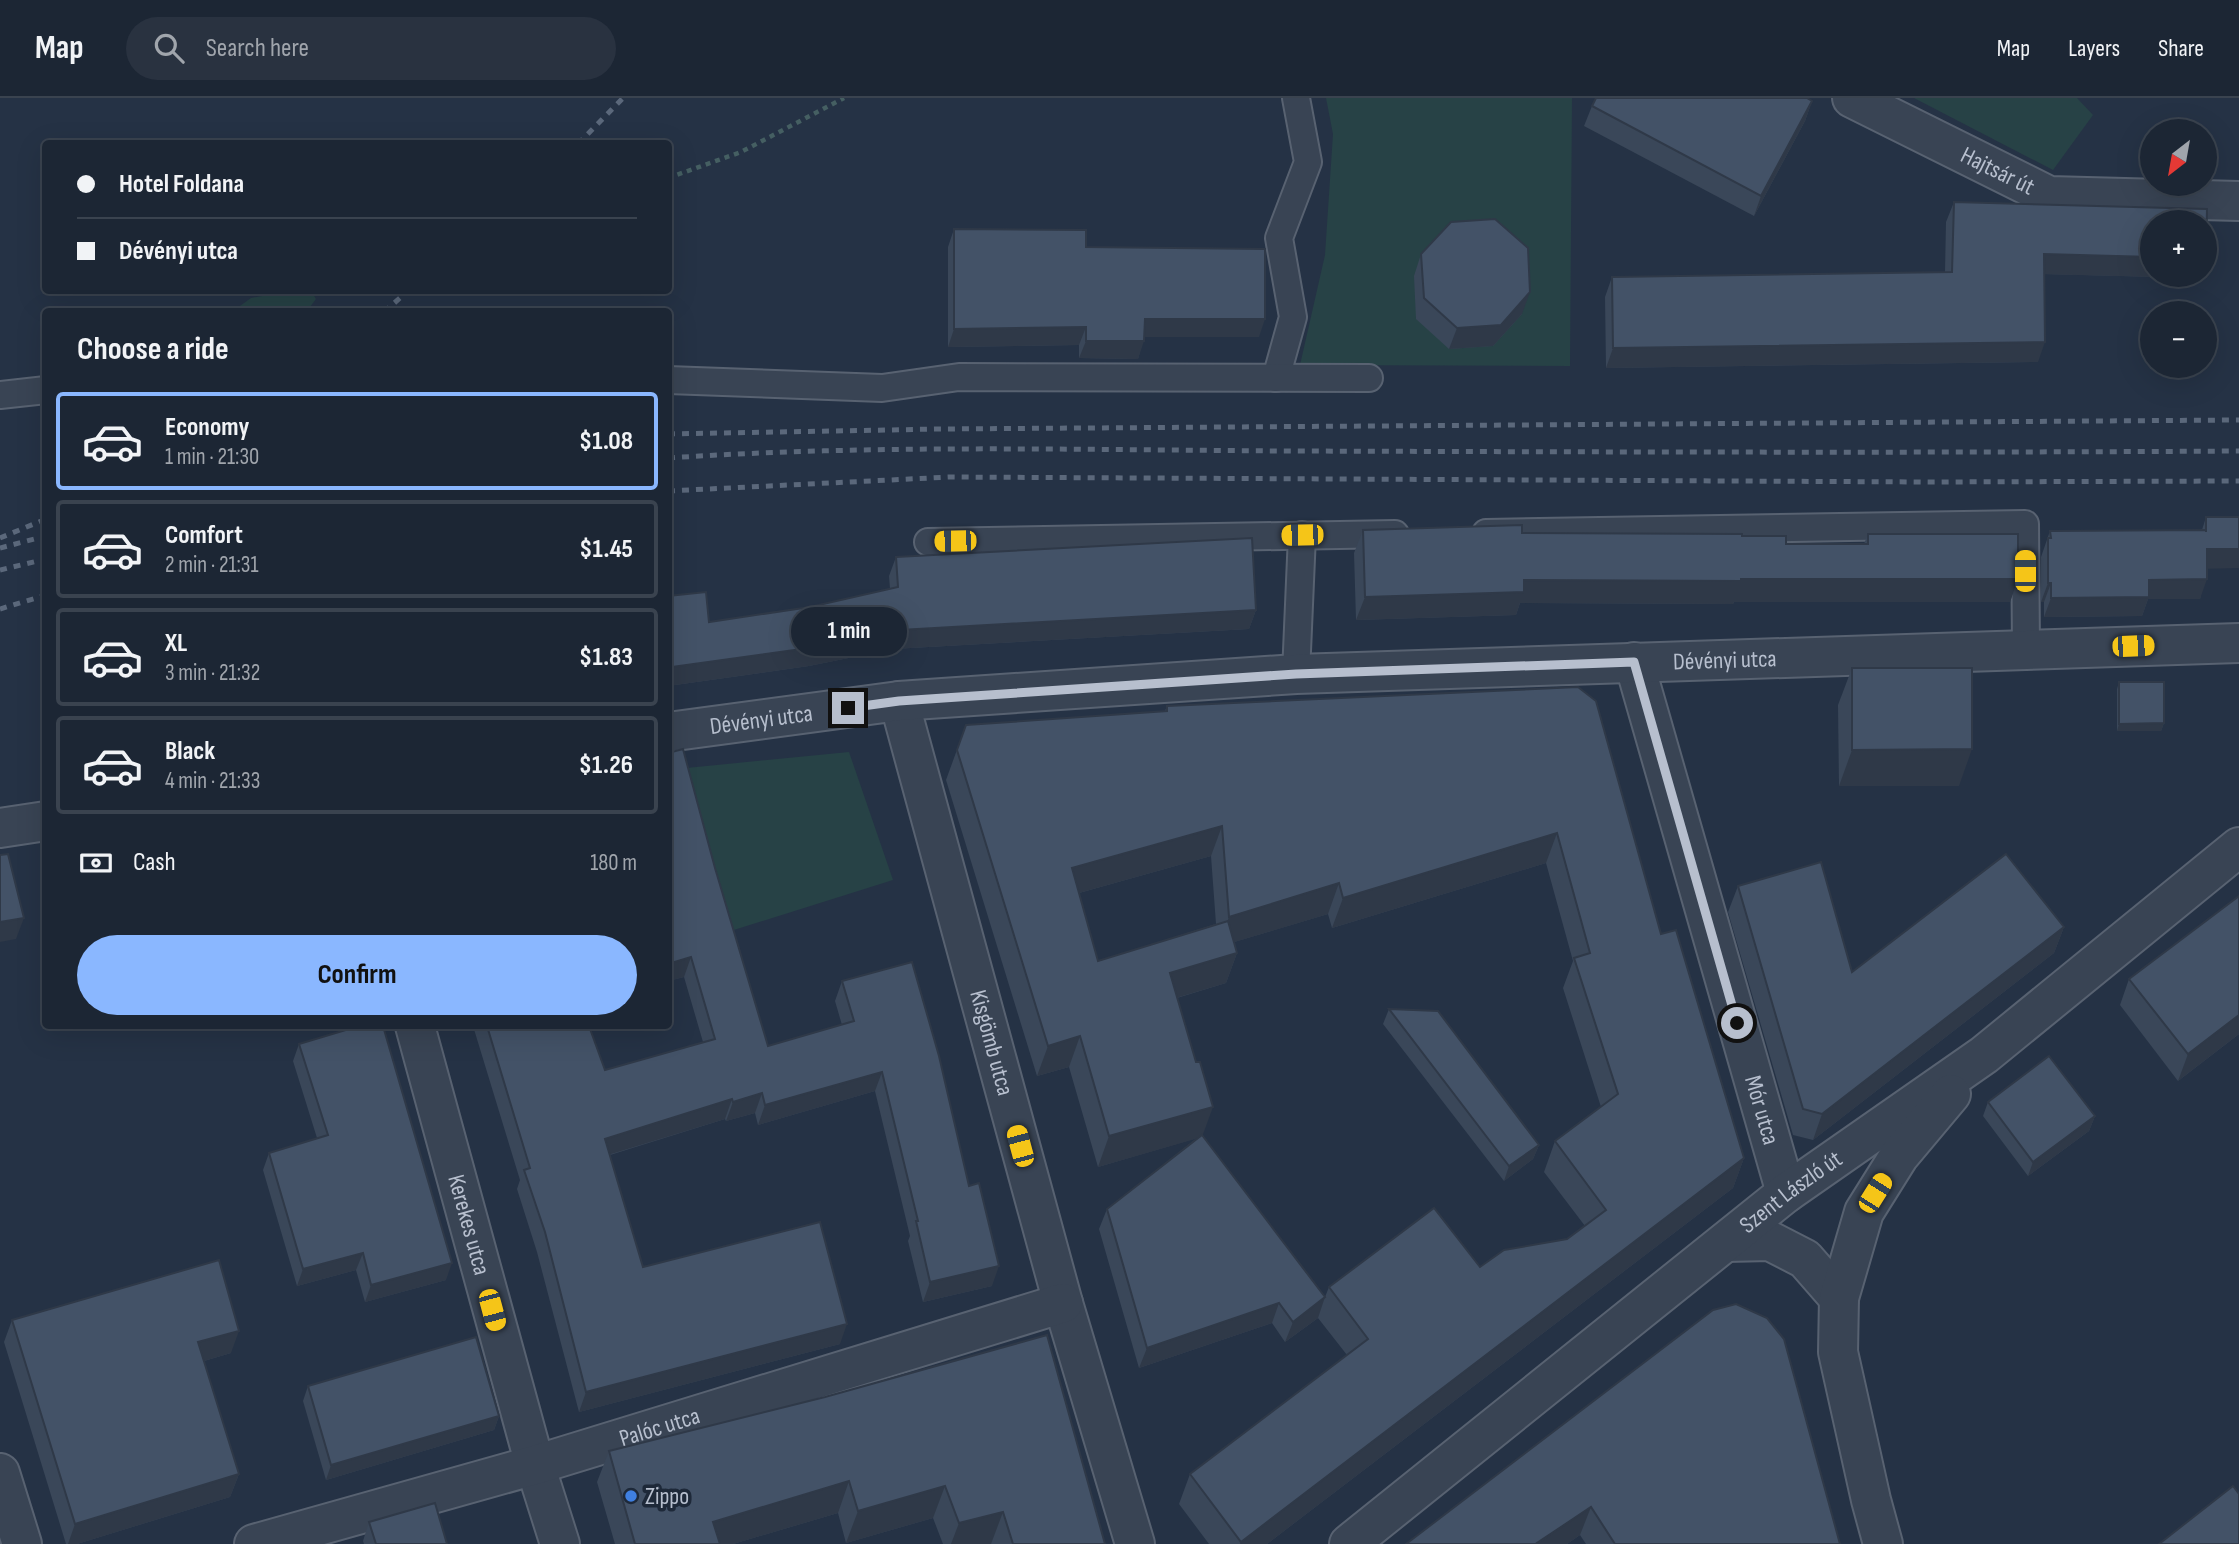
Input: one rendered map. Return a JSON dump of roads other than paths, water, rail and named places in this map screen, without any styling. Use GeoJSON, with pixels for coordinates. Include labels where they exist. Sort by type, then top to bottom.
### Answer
{"type":"FeatureCollection","features":[{"type":"Feature","properties":{"kind":"street","name":"Hajtsár út"},"geometry":{"type":"LineString","coordinates":[[1852,98],[2049,196],[2239,201]]}},
{"type":"Feature","properties":{"kind":"street","name":"Dévényi utca"},"geometry":{"type":"LineString","coordinates":[[672,731],[899,701],[1296,674],[2239,643]]}},
{"type":"Feature","properties":{"kind":"street","name":"Mór utca"},"geometry":{"type":"LineString","coordinates":[[1634,662],[1786,1193]]}},
{"type":"Feature","properties":{"kind":"street","name":"Kisgömb utca"},"geometry":{"type":"LineString","coordinates":[[899,701],[1063,1303],[1135,1544]]}},
{"type":"Feature","properties":{"kind":"street"},"geometry":{"type":"LineString","coordinates":[[0,828],[42,822]]}},
{"type":"Feature","properties":{"kind":"street","name":"Szent László út"},"geometry":{"type":"LineString","coordinates":[[1349,1544],[1786,1193],[1984,1055],[2239,847]]}},
{"type":"Feature","properties":{"kind":"street","name":"Kerekes utca"},"geometry":{"type":"LineString","coordinates":[[416,1029],[535,1465],[560,1544]]}},
{"type":"Feature","properties":{"kind":"street"},"geometry":{"type":"LineString","coordinates":[[1883,1544],[1838,1352],[1839,1298],[1864,1212],[1899,1156],[1984,1055]]}},
{"type":"Feature","properties":{"kind":"street"},"geometry":{"type":"LineString","coordinates":[[1726,1241],[1770,1241],[1805,1259],[1839,1298]]}},
{"type":"Feature","properties":{"kind":"street","name":"Palóc utca"},"geometry":{"type":"LineString","coordinates":[[254,1544],[535,1465],[1063,1303]]}},
{"type":"Feature","properties":{"kind":"street"},"geometry":{"type":"LineString","coordinates":[[0,1472],[22,1544]]}},
{"type":"Feature","properties":{"kind":"lane"},"geometry":{"type":"LineString","coordinates":[[1276,378],[1293,317],[1279,238],[1308,162],[1296,98]]}},
{"type":"Feature","properties":{"kind":"lane"},"geometry":{"type":"LineString","coordinates":[[672,380],[882,388],[959,377],[1368,377]]}},
{"type":"Feature","properties":{"kind":"lane"},"geometry":{"type":"LineString","coordinates":[[0,394],[42,390]]}},
{"type":"Feature","properties":{"kind":"lane"},"geometry":{"type":"LineString","coordinates":[[1455,533],[2025,524],[2026,649]]}},
{"type":"Feature","properties":{"kind":"lane"},"geometry":{"type":"LineString","coordinates":[[928,542],[1413,534]]}},
{"type":"Feature","properties":{"kind":"lane"},"geometry":{"type":"LineString","coordinates":[[1296,674],[1302,535]]}},
{"type":"Feature","properties":{"kind":"railway"},"geometry":{"type":"LineString","coordinates":[[582,140],[623,98]]}},
{"type":"Feature","properties":{"kind":"railway"},"geometry":{"type":"LineString","coordinates":[[389,308],[404,294]]}},
{"type":"Feature","properties":{"kind":"railway"},"geometry":{"type":"LineString","coordinates":[[672,434],[940,429],[2239,420]]}},
{"type":"Feature","properties":{"kind":"railway"},"geometry":{"type":"LineString","coordinates":[[672,458],[824,451],[980,449],[2239,451]]}},
{"type":"Feature","properties":{"kind":"railway"},"geometry":{"type":"LineString","coordinates":[[672,491],[950,477],[2239,481]]}},
{"type":"Feature","properties":{"kind":"railway"},"geometry":{"type":"LineString","coordinates":[[0,538],[42,521]]}},
{"type":"Feature","properties":{"kind":"railway"},"geometry":{"type":"LineString","coordinates":[[0,548],[42,537]]}},
{"type":"Feature","properties":{"kind":"railway"},"geometry":{"type":"LineString","coordinates":[[0,570],[42,560]]}},
{"type":"Feature","properties":{"kind":"railway"},"geometry":{"type":"LineString","coordinates":[[0,609],[42,596]]}},
{"type":"Feature","properties":{"kind":"place","name":"Zippo"},"geometry":{"type":"Point","coordinates":[631,1496]}}]}
